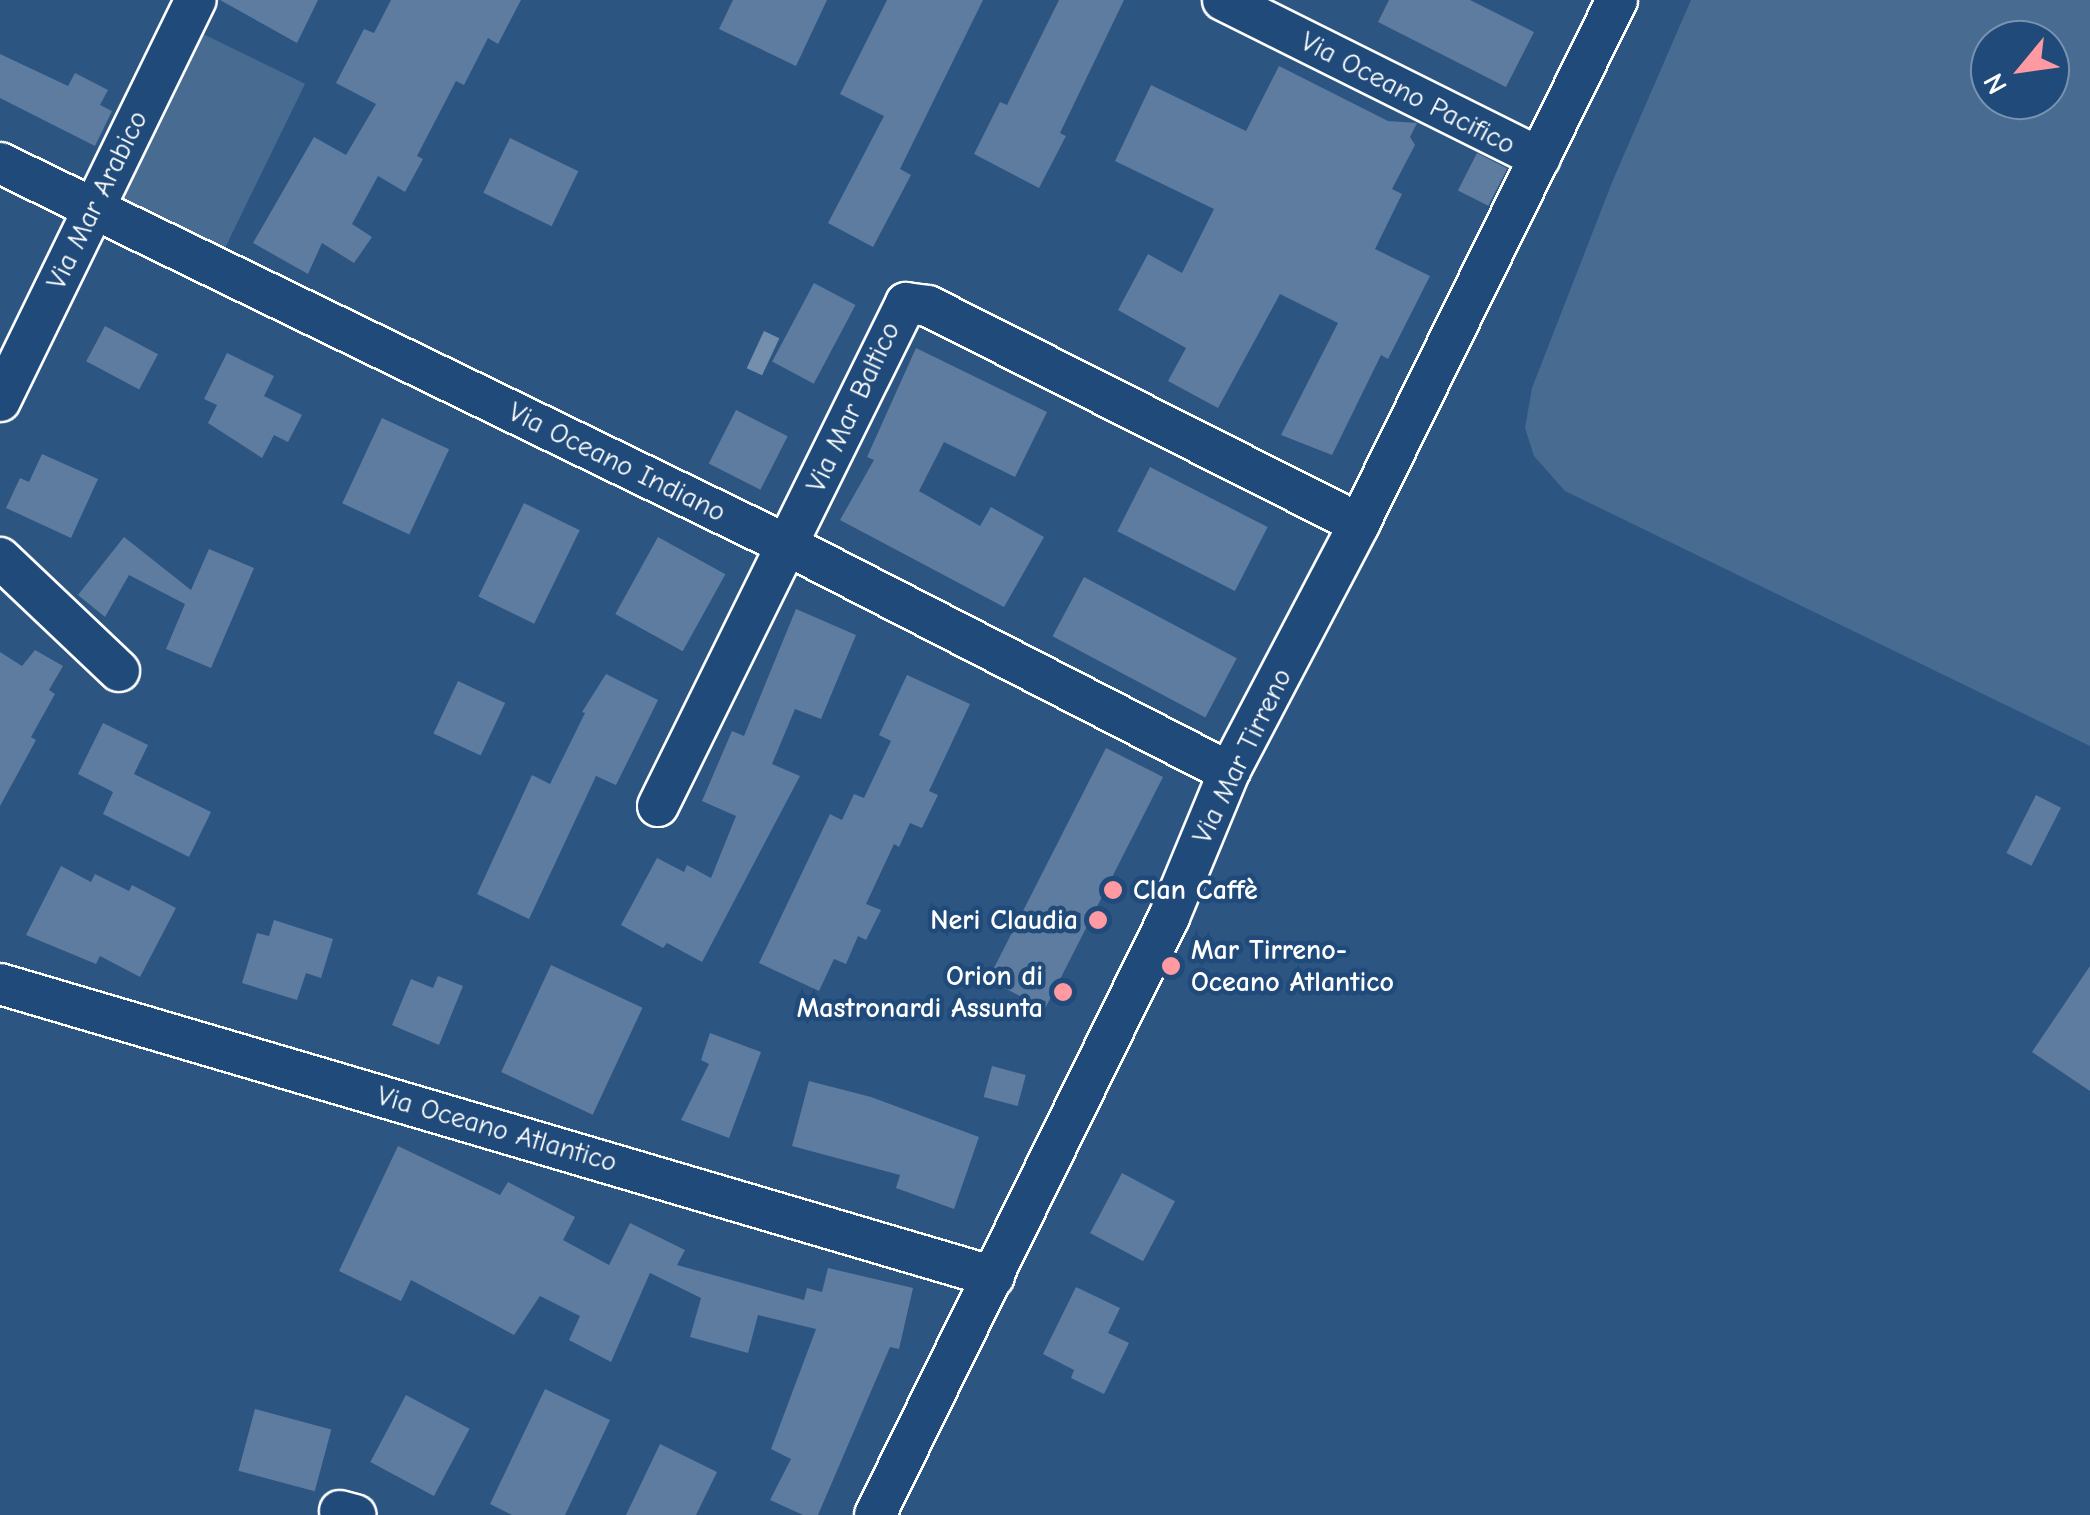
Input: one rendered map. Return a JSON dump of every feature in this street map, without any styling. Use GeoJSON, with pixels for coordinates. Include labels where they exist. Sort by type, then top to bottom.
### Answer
{"type":"FeatureCollection","features":[{"type":"Feature","properties":{"kind":"street","name":"Via Mar Arabico"},"geometry":{"type":"LineString","coordinates":[[0,401],[196,0]]}},
{"type":"Feature","properties":{"kind":"street","name":"Via Oceano Pacifico"},"geometry":{"type":"LineString","coordinates":[[1223,0],[1540,158]]}},
{"type":"Feature","properties":{"kind":"street","name":"Via Mar Tirreno"},"geometry":{"type":"LineString","coordinates":[[874,1515],[1168,917],[1229,772],[1359,524],[1617,0]]}},
{"type":"Feature","properties":{"kind":"street","name":"Via Oceano Indiano"},"geometry":{"type":"LineString","coordinates":[[0,163],[789,546],[1229,772]]}},
{"type":"Feature","properties":{"kind":"street","name":"Via Mar Baltico"},"geometry":{"type":"LineString","coordinates":[[658,806],[789,546],[892,322],[906,303],[916,301],[1359,524]]}},
{"type":"Feature","properties":{"kind":"street"},"geometry":{"type":"LineString","coordinates":[[0,558],[119,671]]}},
{"type":"Feature","properties":{"kind":"street","name":"Via Oceano Atlantico"},"geometry":{"type":"LineString","coordinates":[[0,984],[994,1277]]}},
{"type":"Feature","properties":{"kind":"shaded area"},"geometry":{"type":"Polygon","coordinates":[[[1691,0],[2090,0],[2090,746],[1565,491],[1534,456],[1525,428],[1532,388],[1613,180],[1691,0]]]}},
{"type":"Feature","properties":{"kind":"shaded area"},"geometry":{"type":"Polygon","coordinates":[[[199,32],[305,84],[221,255],[115,204],[199,32]]]}},
{"type":"Feature","properties":{"kind":"shaded area"},"geometry":{"type":"Polygon","coordinates":[[[764,331],[779,338],[762,375],[747,368],[764,331]]]}},
{"type":"Feature","properties":{"kind":"building"},"geometry":{"type":"Polygon","coordinates":[[[220,0],[318,0],[297,43],[220,0]]]}},
{"type":"Feature","properties":{"kind":"building"},"geometry":{"type":"Polygon","coordinates":[[[391,0],[521,0],[498,44],[488,38],[464,85],[456,81],[417,156],[423,159],[405,192],[378,176],[352,224],[372,237],[354,263],[322,243],[308,274],[253,243],[314,137],[346,155],[376,104],[336,83],[364,29],[374,33],[391,0]]]}},
{"type":"Feature","properties":{"kind":"building"},"geometry":{"type":"Polygon","coordinates":[[[733,0],[827,0],[796,66],[719,29],[733,0]]]}},
{"type":"Feature","properties":{"kind":"building"},"geometry":{"type":"Polygon","coordinates":[[[887,0],[983,0],[900,169],[911,175],[873,247],[828,223],[884,116],[840,94],[887,0]]]}},
{"type":"Feature","properties":{"kind":"building"},"geometry":{"type":"Polygon","coordinates":[[[1059,0],[1124,0],[1060,133],[1066,136],[1039,188],[974,154],[1000,102],[1007,105],[1059,0]]]}},
{"type":"Feature","properties":{"kind":"building"},"geometry":{"type":"Polygon","coordinates":[[[1389,0],[1470,0],[1534,32],[1506,87],[1378,22],[1389,0]]]}},
{"type":"Feature","properties":{"kind":"building"},"geometry":{"type":"Polygon","coordinates":[[[0,54],[68,86],[75,73],[108,90],[100,105],[112,111],[95,146],[0,98],[0,54]]]}},
{"type":"Feature","properties":{"kind":"building"},"geometry":{"type":"Polygon","coordinates":[[[1279,66],[1388,121],[1417,123],[1410,137],[1415,145],[1392,189],[1402,194],[1375,249],[1430,276],[1388,359],[1381,355],[1332,455],[1281,435],[1338,323],[1280,294],[1218,408],[1168,381],[1186,348],[1118,310],[1148,254],[1182,273],[1214,209],[1115,161],[1151,85],[1246,131],[1279,66]]]}},
{"type":"Feature","properties":{"kind":"building"},"geometry":{"type":"Polygon","coordinates":[[[510,138],[578,171],[552,226],[483,193],[510,138]]]}},
{"type":"Feature","properties":{"kind":"building"},"geometry":{"type":"Polygon","coordinates":[[[1477,153],[1507,168],[1488,206],[1458,190],[1477,153]]]}},
{"type":"Feature","properties":{"kind":"building"},"geometry":{"type":"Polygon","coordinates":[[[814,283],[855,305],[814,384],[772,362],[814,283]]]}},
{"type":"Feature","properties":{"kind":"building"},"geometry":{"type":"Polygon","coordinates":[[[105,326],[158,354],[139,389],[86,361],[105,326]]]}},
{"type":"Feature","properties":{"kind":"building"},"geometry":{"type":"Polygon","coordinates":[[[916,348],[1047,412],[1015,477],[944,442],[919,491],[980,526],[991,507],[1044,537],[1004,607],[840,520],[874,460],[867,457],[916,348]]]}},
{"type":"Feature","properties":{"kind":"building"},"geometry":{"type":"Polygon","coordinates":[[[227,353],[274,376],[264,396],[302,415],[288,442],[274,435],[262,458],[208,423],[217,405],[204,399],[227,353]]]}},
{"type":"Feature","properties":{"kind":"building"},"geometry":{"type":"Polygon","coordinates":[[[736,410],[788,436],[760,490],[709,463],[736,410]]]}},
{"type":"Feature","properties":{"kind":"building"},"geometry":{"type":"Polygon","coordinates":[[[382,418],[449,449],[409,534],[342,503],[382,418]]]}},
{"type":"Feature","properties":{"kind":"building"},"geometry":{"type":"Polygon","coordinates":[[[42,454],[98,479],[71,538],[6,508],[20,478],[29,482],[42,454]]]}},
{"type":"Feature","properties":{"kind":"building"},"geometry":{"type":"Polygon","coordinates":[[[1150,467],[1268,527],[1235,591],[1117,531],[1150,467]]]}},
{"type":"Feature","properties":{"kind":"building"},"geometry":{"type":"Polygon","coordinates":[[[524,503],[580,530],[534,624],[478,596],[524,503]]]}},
{"type":"Feature","properties":{"kind":"building"},"geometry":{"type":"Polygon","coordinates":[[[124,537],[191,590],[209,549],[254,568],[211,668],[166,649],[185,604],[129,575],[105,617],[78,595],[124,537]]]}},
{"type":"Feature","properties":{"kind":"building"},"geometry":{"type":"Polygon","coordinates":[[[658,537],[725,574],[683,651],[615,614],[658,537]]]}},
{"type":"Feature","properties":{"kind":"building"},"geometry":{"type":"Polygon","coordinates":[[[1084,577],[1237,658],[1205,717],[1053,636],[1084,577]]]}},
{"type":"Feature","properties":{"kind":"building"},"geometry":{"type":"Polygon","coordinates":[[[796,609],[856,635],[821,719],[795,709],[772,764],[800,776],[702,962],[667,943],[663,948],[621,925],[657,858],[684,872],[687,865],[711,878],[736,816],[702,801],[732,731],[744,736],[796,609]]]}},
{"type":"Feature","properties":{"kind":"building"},"geometry":{"type":"Polygon","coordinates":[[[35,650],[63,666],[49,690],[55,694],[31,737],[36,740],[0,806],[0,652],[22,666],[35,650]]]}},
{"type":"Feature","properties":{"kind":"building"},"geometry":{"type":"Polygon","coordinates":[[[606,674],[658,700],[616,785],[596,776],[529,919],[477,894],[532,775],[550,784],[585,713],[582,712],[606,674]]]}},
{"type":"Feature","properties":{"kind":"building"},"geometry":{"type":"Polygon","coordinates":[[[907,675],[970,704],[929,791],[938,795],[922,828],[910,823],[899,847],[894,844],[866,904],[881,910],[866,940],[858,936],[846,964],[834,959],[819,991],[759,963],[830,814],[842,820],[854,794],[864,798],[891,741],[879,735],[907,675]]]}},
{"type":"Feature","properties":{"kind":"building"},"geometry":{"type":"Polygon","coordinates":[[[458,681],[505,703],[481,756],[433,734],[458,681]]]}},
{"type":"Feature","properties":{"kind":"building"},"geometry":{"type":"Polygon","coordinates":[[[103,723],[148,745],[134,774],[211,812],[189,857],[103,814],[113,792],[78,774],[103,723]]]}},
{"type":"Feature","properties":{"kind":"building"},"geometry":{"type":"Polygon","coordinates":[[[1106,748],[1163,777],[1045,1009],[988,980],[1106,748]]]}},
{"type":"Feature","properties":{"kind":"building"},"geometry":{"type":"Polygon","coordinates":[[[2036,795],[2061,808],[2031,866],[2006,853],[2036,795]]]}},
{"type":"Feature","properties":{"kind":"building"},"geometry":{"type":"Polygon","coordinates":[[[61,866],[91,882],[95,874],[129,891],[132,885],[176,908],[140,977],[100,956],[96,964],[26,935],[61,866]]]}},
{"type":"Feature","properties":{"kind":"building"},"geometry":{"type":"Polygon","coordinates":[[[274,920],[333,939],[321,978],[306,973],[297,1000],[242,983],[257,933],[269,936],[274,920]]]}},
{"type":"Feature","properties":{"kind":"building"},"geometry":{"type":"Polygon","coordinates":[[[551,965],[643,1008],[593,1115],[501,1072],[551,965]]]}},
{"type":"Feature","properties":{"kind":"building"},"geometry":{"type":"Polygon","coordinates":[[[2090,966],[2090,1091],[2032,1052],[2090,966]]]}},
{"type":"Feature","properties":{"kind":"building"},"geometry":{"type":"Polygon","coordinates":[[[438,976],[463,986],[439,1045],[392,1025],[411,979],[433,988],[438,976]]]}},
{"type":"Feature","properties":{"kind":"building"},"geometry":{"type":"Polygon","coordinates":[[[710,1033],[761,1052],[729,1138],[681,1120],[709,1064],[701,1060],[710,1033]]]}},
{"type":"Feature","properties":{"kind":"building"},"geometry":{"type":"Polygon","coordinates":[[[992,1066],[1026,1075],[1018,1106],[984,1097],[992,1066]]]}},
{"type":"Feature","properties":{"kind":"building"},"geometry":{"type":"Polygon","coordinates":[[[809,1081],[871,1097],[979,1137],[954,1209],[896,1188],[900,1175],[792,1146],[809,1081]]]}},
{"type":"Feature","properties":{"kind":"building"},"geometry":{"type":"Polygon","coordinates":[[[398,1146],[500,1195],[508,1182],[575,1217],[563,1240],[609,1265],[630,1223],[685,1250],[677,1265],[804,1300],[807,1288],[822,1292],[828,1268],[913,1288],[899,1349],[890,1347],[818,1515],[803,1515],[770,1500],[791,1459],[771,1449],[816,1329],[758,1315],[748,1353],[690,1337],[701,1298],[650,1273],[611,1362],[569,1340],[580,1316],[540,1296],[514,1335],[411,1280],[401,1301],[339,1271],[398,1146]]]}},
{"type":"Feature","properties":{"kind":"building"},"geometry":{"type":"Polygon","coordinates":[[[1122,1173],[1175,1201],[1143,1261],[1090,1233],[1122,1173]]]}},
{"type":"Feature","properties":{"kind":"building"},"geometry":{"type":"Polygon","coordinates":[[[1076,1287],[1120,1308],[1108,1333],[1129,1343],[1104,1394],[1071,1378],[1074,1370],[1043,1354],[1076,1287]]]}},
{"type":"Feature","properties":{"kind":"building"},"geometry":{"type":"Polygon","coordinates":[[[545,1389],[610,1420],[565,1515],[512,1515],[490,1504],[545,1389]]]}},
{"type":"Feature","properties":{"kind":"building"},"geometry":{"type":"Polygon","coordinates":[[[406,1395],[470,1429],[434,1496],[370,1462],[406,1395]]]}},
{"type":"Feature","properties":{"kind":"building"},"geometry":{"type":"Polygon","coordinates":[[[255,1409],[331,1429],[315,1491],[238,1471],[255,1409]]]}},
{"type":"Feature","properties":{"kind":"building"},"geometry":{"type":"Polygon","coordinates":[[[660,1444],[717,1472],[696,1515],[626,1515],[660,1444]]]}},
{"type":"Feature","properties":{"kind":"place","name":"Clan Caffè"},"geometry":{"type":"Point","coordinates":[1113,890]}},
{"type":"Feature","properties":{"kind":"place","name":"Neri Claudia"},"geometry":{"type":"Point","coordinates":[1098,920]}},
{"type":"Feature","properties":{"kind":"place","name":"Mar Tirreno- Oceano Atlantico"},"geometry":{"type":"Point","coordinates":[1171,966]}},
{"type":"Feature","properties":{"kind":"place","name":"Orion di Mastronardi Assunta"},"geometry":{"type":"Point","coordinates":[1063,992]}}]}
